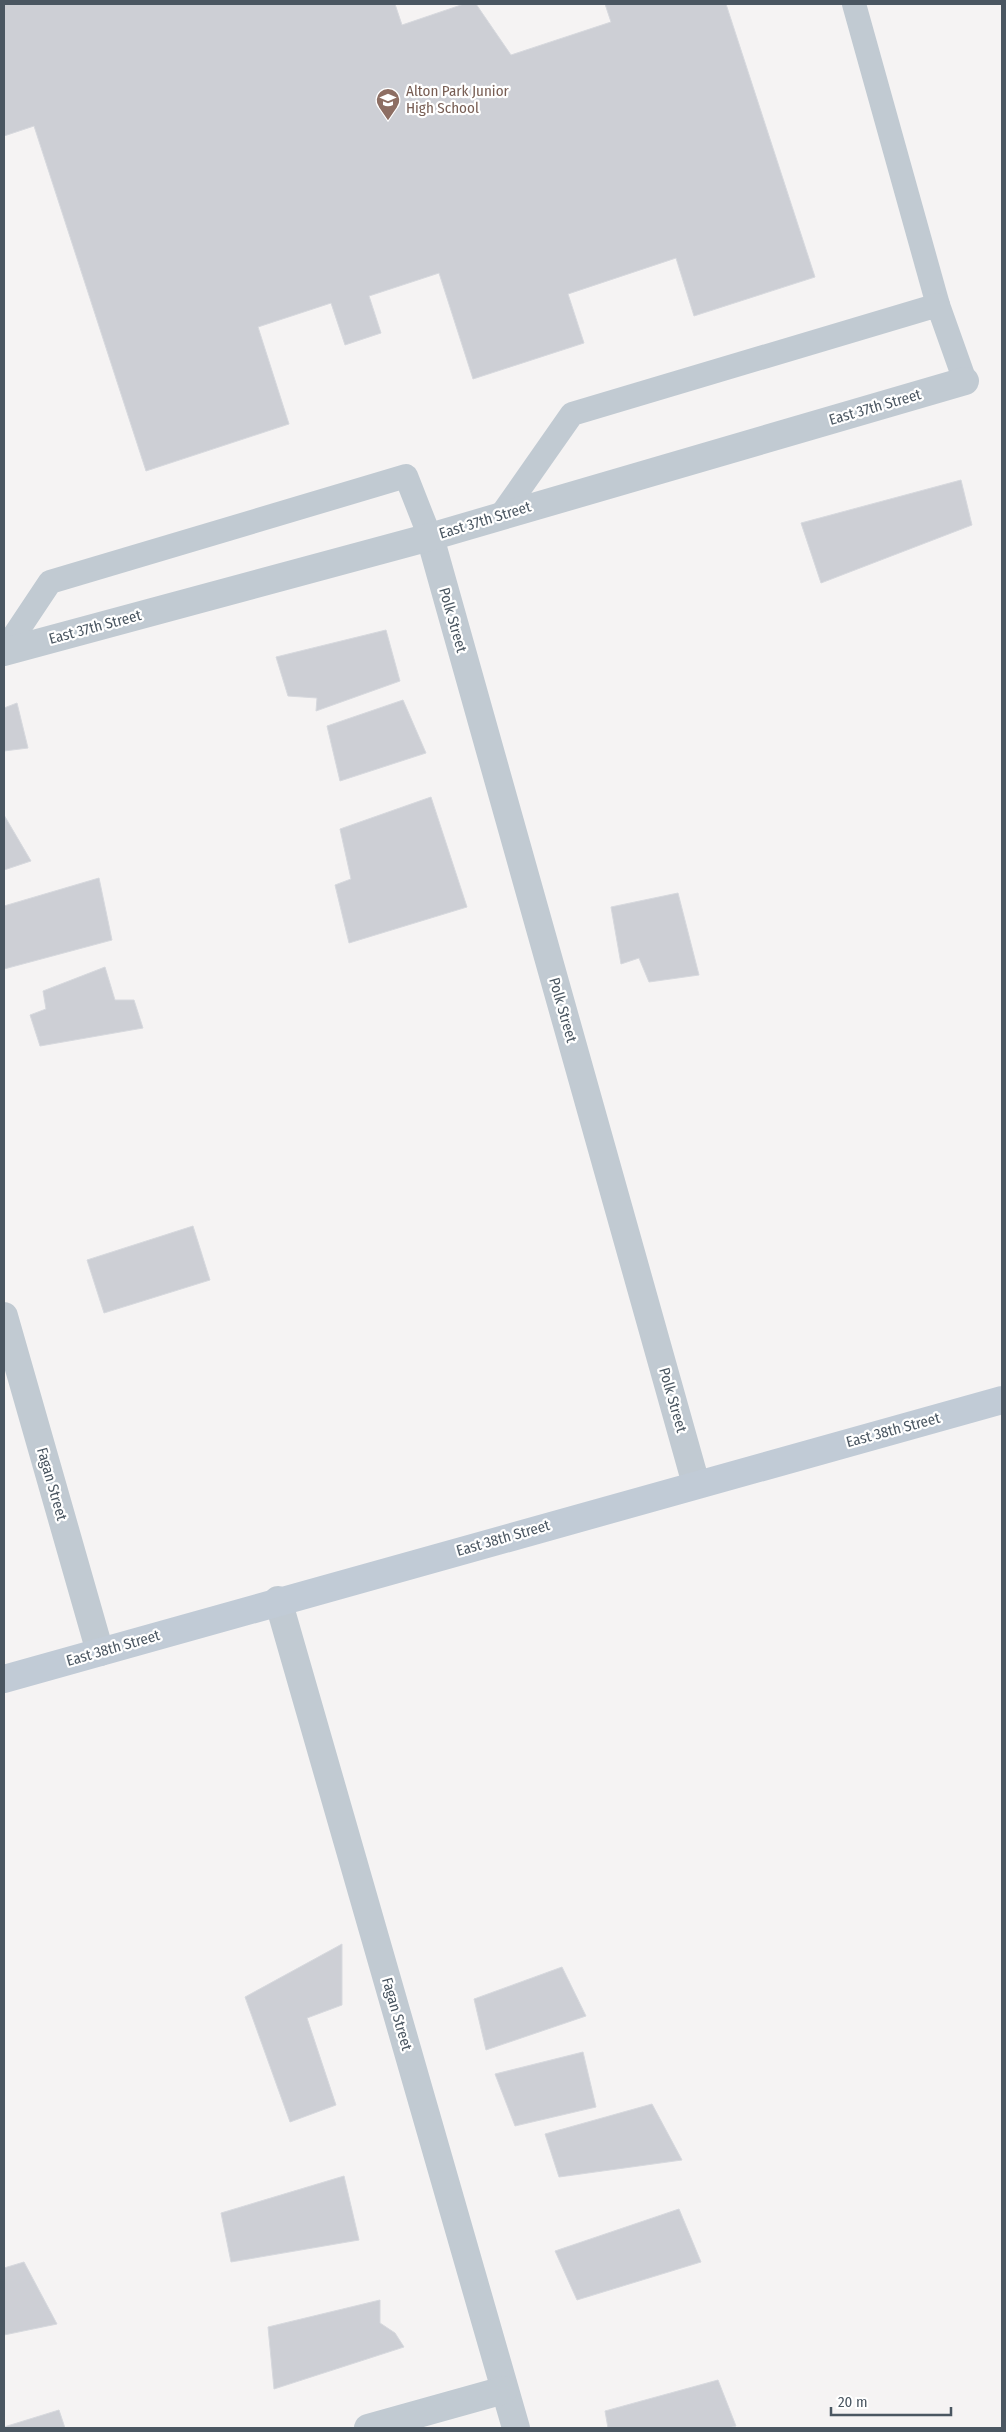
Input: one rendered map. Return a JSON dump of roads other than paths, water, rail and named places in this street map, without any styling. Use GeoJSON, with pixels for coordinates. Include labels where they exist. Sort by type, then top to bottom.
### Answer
{"type":"FeatureCollection","features":[{"type":"Feature","properties":{"kind":"main road","name":"East 38th Street"},"geometry":{"type":"LineString","coordinates":[[4,1679],[278,1600],[1002,1400]]}},
{"type":"Feature","properties":{"kind":"street","name":"East 37th Street"},"geometry":{"type":"LineString","coordinates":[[4,651],[430,537],[502,514],[966,381]]}},
{"type":"Feature","properties":{"kind":"street","name":"Polk Street"},"geometry":{"type":"LineString","coordinates":[[430,537],[696,1484]]}},
{"type":"Feature","properties":{"kind":"street","name":"Fagan Street"},"geometry":{"type":"LineString","coordinates":[[4,1316],[100,1652]]}},
{"type":"Feature","properties":{"kind":"street","name":"Fagan Street"},"geometry":{"type":"LineString","coordinates":[[278,1600],[516,2428]]}},
{"type":"Feature","properties":{"kind":"street"},"geometry":{"type":"LineString","coordinates":[[368,2428],[504,2390]]}},
{"type":"Feature","properties":{"kind":"lane"},"geometry":{"type":"LineString","coordinates":[[854,4],[938,305],[966,381]]}},
{"type":"Feature","properties":{"kind":"lane"},"geometry":{"type":"LineString","coordinates":[[502,514],[572,414],[938,305]]}},
{"type":"Feature","properties":{"kind":"lane"},"geometry":{"type":"LineString","coordinates":[[4,651],[50,582],[406,476],[430,537]]}},
{"type":"Feature","properties":{"kind":"place","name":"Alton Park Junior High School"},"geometry":{"type":"Point","coordinates":[388,121]}}]}
